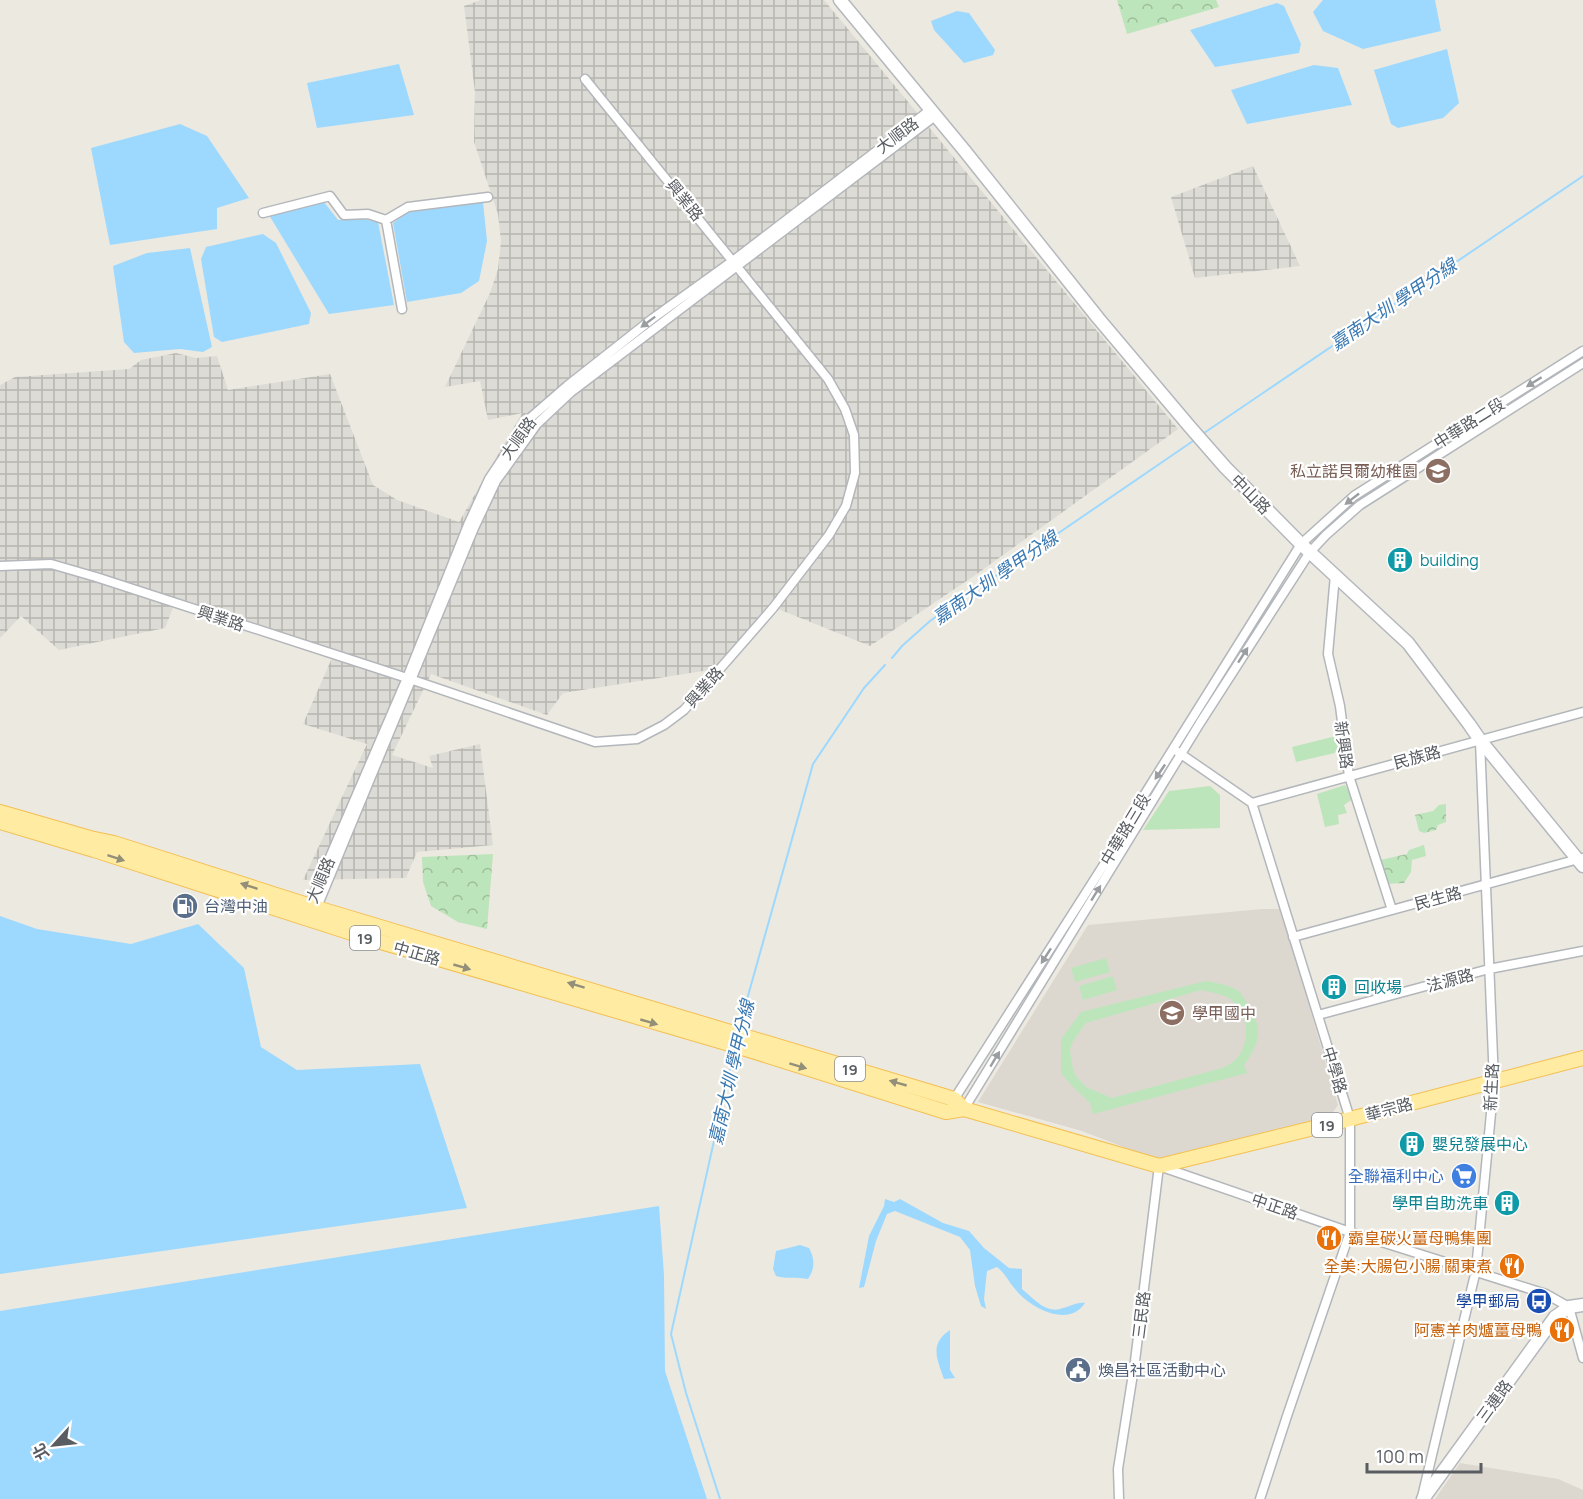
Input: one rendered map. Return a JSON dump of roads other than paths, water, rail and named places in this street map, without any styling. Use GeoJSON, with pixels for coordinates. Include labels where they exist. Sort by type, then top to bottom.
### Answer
{"type":"FeatureCollection","features":[{"type":"Feature","properties":{"kind":"main road","name":"中山路"},"geometry":{"type":"LineString","coordinates":[[840,0],[1098,318],[1190,427],[1225,467],[1306,548],[1408,644],[1479,740],[1581,861]]}},
{"type":"Feature","properties":{"kind":"main road","name":"中正路"},"geometry":{"type":"LineString","coordinates":[[0,812],[114,843],[205,879]]}},
{"type":"Feature","properties":{"kind":"main road","name":"中正路"},"geometry":{"type":"LineString","coordinates":[[0,822],[205,879],[311,913],[738,1041],[959,1104],[1159,1166]]}},
{"type":"Feature","properties":{"kind":"main road","name":"中正路"},"geometry":{"type":"LineString","coordinates":[[738,1041],[946,1112],[959,1104]]}},
{"type":"Feature","properties":{"kind":"main road","name":"華宗路"},"geometry":{"type":"LineString","coordinates":[[1159,1166],[1583,1058]]}},
{"type":"Feature","properties":{"kind":"main road"},"geometry":{"type":"LineString","coordinates":[[1569,1307],[1583,1305]]}},
{"type":"Feature","properties":{"kind":"main road","name":"三連路"},"geometry":{"type":"LineString","coordinates":[[1422,1499],[1555,1317],[1569,1307]]}},
{"type":"Feature","properties":{"kind":"street","name":"興業路"},"geometry":{"type":"LineString","coordinates":[[0,566],[51,564],[409,679],[595,742],[637,739],[664,725],[684,710],[773,608],[829,535],[846,507],[855,472],[854,435],[845,409],[828,379],[585,79]]}},
{"type":"Feature","properties":{"kind":"street","name":"大順路"},"geometry":{"type":"LineString","coordinates":[[311,913],[474,528],[496,482],[537,424],[570,392],[932,113]]}},
{"type":"Feature","properties":{"kind":"street"},"geometry":{"type":"LineString","coordinates":[[263,213],[330,196],[344,215],[368,214],[386,220],[408,207],[488,197]]}},
{"type":"Feature","properties":{"kind":"street"},"geometry":{"type":"LineString","coordinates":[[386,220],[402,309]]}},
{"type":"Feature","properties":{"kind":"street","name":"中華路二段"},"geometry":{"type":"LineString","coordinates":[[1306,548],[1354,496],[1583,351]]}},
{"type":"Feature","properties":{"kind":"street","name":"中華路二段"},"geometry":{"type":"LineString","coordinates":[[1306,548],[1326,535],[1360,505],[1583,363]]}},
{"type":"Feature","properties":{"kind":"street","name":"中華路三段"},"geometry":{"type":"LineString","coordinates":[[959,1104],[1306,548]]}},
{"type":"Feature","properties":{"kind":"street","name":"新興路"},"geometry":{"type":"LineString","coordinates":[[1335,575],[1328,654],[1340,706],[1349,776],[1392,910]]}},
{"type":"Feature","properties":{"kind":"street","name":"民族路"},"geometry":{"type":"LineString","coordinates":[[1252,803],[1583,712]]}},
{"type":"Feature","properties":{"kind":"street","name":"新生路"},"geometry":{"type":"LineString","coordinates":[[1422,1499],[1476,1270],[1494,1082],[1479,740]]}},
{"type":"Feature","properties":{"kind":"street","name":"中華路三段"},"geometry":{"type":"LineString","coordinates":[[959,1104],[1143,797],[1178,752]]}},
{"type":"Feature","properties":{"kind":"street"},"geometry":{"type":"LineString","coordinates":[[1178,752],[1252,803]]}},
{"type":"Feature","properties":{"kind":"street","name":"中學路"},"geometry":{"type":"LineString","coordinates":[[1252,803],[1350,1119],[1350,1232],[1260,1499]]}},
{"type":"Feature","properties":{"kind":"street","name":"民生路"},"geometry":{"type":"LineString","coordinates":[[1293,937],[1581,861]]}},
{"type":"Feature","properties":{"kind":"street","name":"法源路"},"geometry":{"type":"LineString","coordinates":[[1318,1016],[1489,969],[1583,951]]}},
{"type":"Feature","properties":{"kind":"street","name":"中正路"},"geometry":{"type":"LineString","coordinates":[[1159,1166],[1350,1232],[1546,1294],[1569,1307]]}},
{"type":"Feature","properties":{"kind":"street","name":"三民路"},"geometry":{"type":"LineString","coordinates":[[1119,1499],[1118,1468],[1135,1361],[1159,1166]]}},
{"type":"Feature","properties":{"kind":"street"},"geometry":{"type":"LineString","coordinates":[[1569,1307],[1583,1358]]}},
{"type":"Feature","properties":{"kind":"water"},"geometry":{"type":"Polygon","coordinates":[[[1323,0],[1435,0],[1441,31],[1363,49],[1323,31],[1313,12],[1323,0]]]}},
{"type":"Feature","properties":{"kind":"water"},"geometry":{"type":"Polygon","coordinates":[[[1277,3],[1284,6],[1301,44],[1299,53],[1215,67],[1190,30],[1277,3]]]}},
{"type":"Feature","properties":{"kind":"water"},"geometry":{"type":"Polygon","coordinates":[[[957,11],[969,13],[995,50],[993,55],[964,63],[934,30],[931,21],[957,11]]]}},
{"type":"Feature","properties":{"kind":"water"},"geometry":{"type":"Polygon","coordinates":[[[1447,49],[1459,103],[1443,118],[1398,128],[1391,124],[1374,70],[1447,49]]]}},
{"type":"Feature","properties":{"kind":"water"},"geometry":{"type":"Polygon","coordinates":[[[399,64],[414,115],[317,128],[307,83],[399,64]]]}},
{"type":"Feature","properties":{"kind":"water"},"geometry":{"type":"Polygon","coordinates":[[[1314,65],[1338,68],[1352,105],[1247,124],[1231,90],[1314,65]]]}},
{"type":"Feature","properties":{"kind":"water"},"geometry":{"type":"Polygon","coordinates":[[[180,124],[207,136],[249,198],[217,208],[217,229],[110,245],[91,148],[180,124]]]}},
{"type":"Feature","properties":{"kind":"water"},"geometry":{"type":"Polygon","coordinates":[[[324,202],[338,220],[363,219],[378,222],[394,305],[329,314],[269,215],[324,202]]]}},
{"type":"Feature","properties":{"kind":"water"},"geometry":{"type":"Polygon","coordinates":[[[483,202],[487,241],[479,281],[461,293],[407,302],[393,223],[408,212],[483,202]]]}},
{"type":"Feature","properties":{"kind":"water"},"geometry":{"type":"Polygon","coordinates":[[[263,234],[276,243],[311,313],[309,324],[222,342],[214,337],[201,259],[206,247],[263,234]]]}},
{"type":"Feature","properties":{"kind":"water"},"geometry":{"type":"Polygon","coordinates":[[[190,248],[212,347],[203,352],[180,349],[134,353],[124,342],[113,266],[147,253],[190,248]]]}},
{"type":"Feature","properties":{"kind":"water"},"geometry":{"type":"Polygon","coordinates":[[[0,916],[37,929],[131,944],[198,924],[244,968],[261,1047],[297,1070],[420,1064],[467,1208],[0,1274],[0,916]]]}},
{"type":"Feature","properties":{"kind":"water"},"geometry":{"type":"Polygon","coordinates":[[[885,1199],[894,1202],[900,1199],[943,1223],[969,1231],[984,1248],[1009,1268],[1022,1269],[1022,1289],[1044,1307],[1055,1310],[1085,1303],[1078,1311],[1069,1314],[1059,1315],[1039,1308],[1021,1296],[997,1267],[987,1271],[984,1299],[986,1309],[981,1306],[975,1286],[970,1250],[960,1237],[895,1211],[887,1214],[876,1241],[864,1287],[859,1288],[869,1236],[884,1206],[885,1199]]]}},
{"type":"Feature","properties":{"kind":"water"},"geometry":{"type":"Polygon","coordinates":[[[659,1206],[664,1275],[665,1371],[707,1499],[0,1499],[0,1311],[659,1206]]]}},
{"type":"Feature","properties":{"kind":"water"},"geometry":{"type":"Polygon","coordinates":[[[800,1245],[809,1248],[812,1256],[813,1268],[808,1279],[776,1276],[773,1269],[776,1251],[800,1245]]]}},
{"type":"Feature","properties":{"kind":"water"},"geometry":{"type":"Polygon","coordinates":[[[950,1330],[950,1370],[955,1378],[944,1379],[936,1352],[939,1341],[950,1330]]]}},
{"type":"Feature","properties":{"kind":"waterway","name":"嘉南大圳 學甲分線"},"geometry":{"type":"LineString","coordinates":[[1204,433],[1583,176]]}},
{"type":"Feature","properties":{"kind":"waterway","name":"嘉南大圳 學甲分線"},"geometry":{"type":"LineString","coordinates":[[892,658],[930,621],[1193,441]]}},
{"type":"Feature","properties":{"kind":"waterway","name":"嘉南大圳 學甲分線"},"geometry":{"type":"LineString","coordinates":[[739,1028],[813,764],[864,688],[885,665]]}},
{"type":"Feature","properties":{"kind":"waterway","name":"嘉南大圳 學甲分線"},"geometry":{"type":"LineString","coordinates":[[720,1499],[686,1393],[671,1334],[734,1051]]}},
{"type":"Feature","properties":{"kind":"place","name":"私立諾貝爾幼稚園"},"geometry":{"type":"Point","coordinates":[1438,471]}},
{"type":"Feature","properties":{"kind":"place","name":"building"},"geometry":{"type":"Point","coordinates":[1400,560]}},
{"type":"Feature","properties":{"kind":"place","name":"台灣中油"},"geometry":{"type":"Point","coordinates":[185,906]}},
{"type":"Feature","properties":{"kind":"place","name":"回收場"},"geometry":{"type":"Point","coordinates":[1334,987]}},
{"type":"Feature","properties":{"kind":"place","name":"學甲國中"},"geometry":{"type":"Point","coordinates":[1172,1013]}},
{"type":"Feature","properties":{"kind":"place","name":"嬰兒發展中心"},"geometry":{"type":"Point","coordinates":[1412,1144]}},
{"type":"Feature","properties":{"kind":"place","name":"全聯福利中心"},"geometry":{"type":"Point","coordinates":[1464,1176]}},
{"type":"Feature","properties":{"kind":"place","name":"學甲自助洗車"},"geometry":{"type":"Point","coordinates":[1507,1203]}},
{"type":"Feature","properties":{"kind":"place","name":"霸皇碳火薑母鴨集團"},"geometry":{"type":"Point","coordinates":[1329,1238]}},
{"type":"Feature","properties":{"kind":"place","name":"全美:大腸包小腸 關東煮"},"geometry":{"type":"Point","coordinates":[1512,1266]}},
{"type":"Feature","properties":{"kind":"place","name":"學甲郵局"},"geometry":{"type":"Point","coordinates":[1539,1301]}},
{"type":"Feature","properties":{"kind":"place","name":"阿憲羊肉爐薑母鴨"},"geometry":{"type":"Point","coordinates":[1562,1330]}},
{"type":"Feature","properties":{"kind":"place","name":"煥昌社區活動中心"},"geometry":{"type":"Point","coordinates":[1078,1370]}}]}
